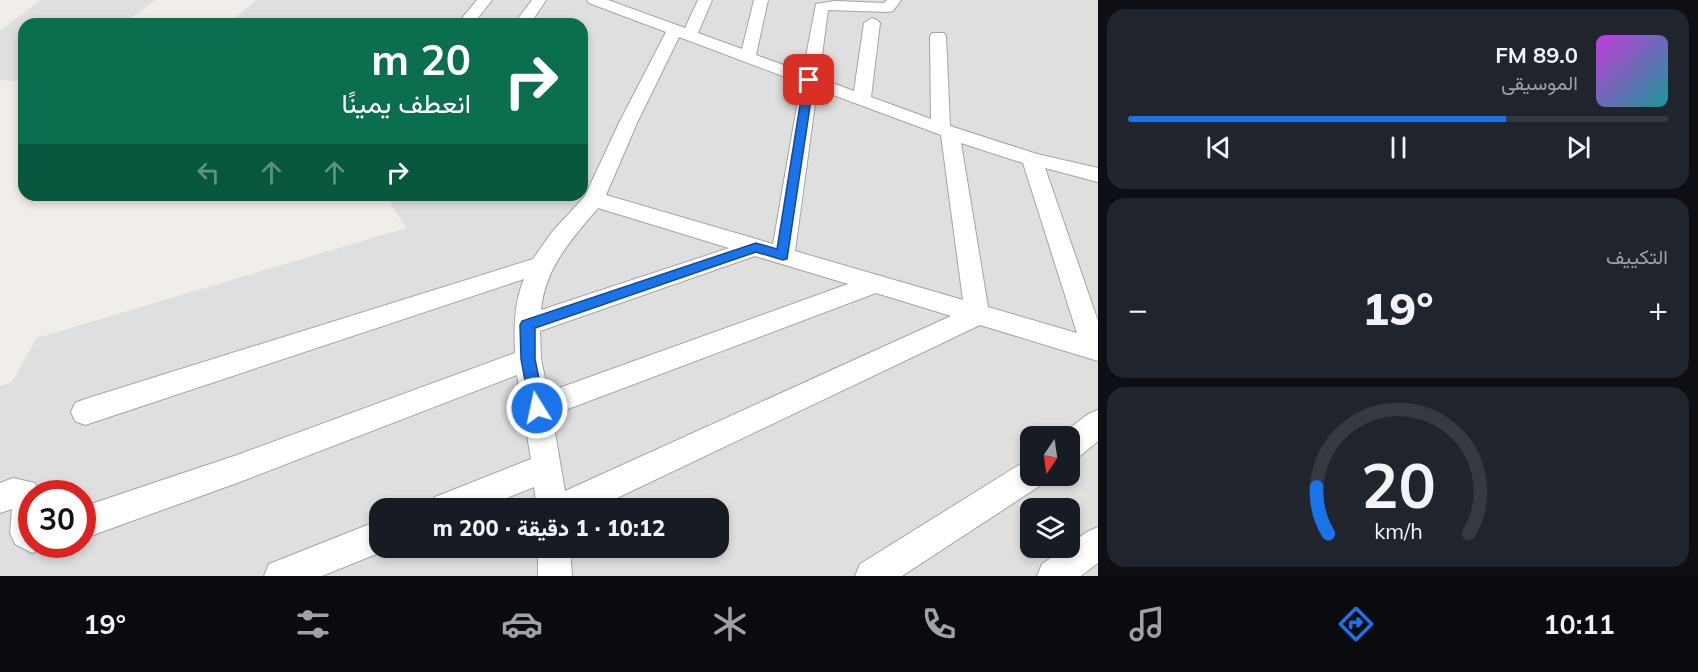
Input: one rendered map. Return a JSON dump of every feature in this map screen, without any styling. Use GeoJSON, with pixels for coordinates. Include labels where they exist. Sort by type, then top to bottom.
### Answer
{"type":"FeatureCollection","features":[{"type":"Feature","properties":{"kind":"street"},"geometry":{"type":"LineString","coordinates":[[470,18],[485,0]]}},
{"type":"Feature","properties":{"kind":"street"},"geometry":{"type":"LineString","coordinates":[[526,18],[539,0]]}},
{"type":"Feature","properties":{"kind":"street"},"geometry":{"type":"LineString","coordinates":[[594,0],[638,7],[682,31],[945,130],[1032,159],[1098,175]]}},
{"type":"Feature","properties":{"kind":"street"},"geometry":{"type":"LineString","coordinates":[[551,498],[528,359],[527,325],[531,291],[541,266],[560,238],[594,199],[628,123],[682,31],[705,0]]}},
{"type":"Feature","properties":{"kind":"street"},"geometry":{"type":"LineString","coordinates":[[748,56],[761,0]]}},
{"type":"Feature","properties":{"kind":"street"},"geometry":{"type":"LineString","coordinates":[[783,255],[822,7],[835,5],[888,8],[894,0]]}},
{"type":"Feature","properties":{"kind":"street"},"geometry":{"type":"LineString","coordinates":[[862,99],[872,23]]}},
{"type":"Feature","properties":{"kind":"street"},"geometry":{"type":"LineString","coordinates":[[938,36],[945,130],[977,315]]}},
{"type":"Feature","properties":{"kind":"street"},"geometry":{"type":"LineString","coordinates":[[1032,159],[1097,350]]}},
{"type":"Feature","properties":{"kind":"street"},"geometry":{"type":"LineString","coordinates":[[594,199],[1097,350]]}},
{"type":"Feature","properties":{"kind":"street"},"geometry":{"type":"LineString","coordinates":[[527,325],[756,247]]}},
{"type":"Feature","properties":{"kind":"street"},"geometry":{"type":"LineString","coordinates":[[85,412],[541,266]]}},
{"type":"Feature","properties":{"kind":"street"},"geometry":{"type":"LineString","coordinates":[[537,408],[877,283]]}},
{"type":"Feature","properties":{"kind":"street"},"geometry":{"type":"LineString","coordinates":[[584,498],[977,315]]}},
{"type":"Feature","properties":{"kind":"street"},"geometry":{"type":"LineString","coordinates":[[96,518],[237,469],[528,359]]}},
{"type":"Feature","properties":{"kind":"street"},"geometry":{"type":"LineString","coordinates":[[1080,438],[1098,423]]}},
{"type":"Feature","properties":{"kind":"street"},"geometry":{"type":"LineString","coordinates":[[471,498],[547,467]]}},
{"type":"Feature","properties":{"kind":"street"},"geometry":{"type":"LineString","coordinates":[[872,576],[1020,481]]}},
{"type":"Feature","properties":{"kind":"street"},"geometry":{"type":"LineString","coordinates":[[0,498],[18,493]]}},
{"type":"Feature","properties":{"kind":"street"},"geometry":{"type":"LineString","coordinates":[[282,576],[369,540]]}},
{"type":"Feature","properties":{"kind":"street"},"geometry":{"type":"LineString","coordinates":[[1054,576],[1098,543]]}},
{"type":"Feature","properties":{"kind":"street"},"geometry":{"type":"LineString","coordinates":[[554,558],[555,576]]}},
{"type":"Feature","properties":{"kind":"shaded area"},"geometry":{"type":"Polygon","coordinates":[[[40,0],[156,0],[131,18],[18,18],[18,82],[0,80],[0,31],[40,0]]]}},
{"type":"Feature","properties":{"kind":"shaded area"},"geometry":{"type":"Polygon","coordinates":[[[256,0],[1098,0],[1098,576],[0,576],[0,386],[12,382],[37,338],[406,228],[389,201],[588,201],[588,18],[235,18],[256,0]]]}},
{"type":"Feature","properties":{"kind":"route"},"geometry":{"type":"LineString","coordinates":[[537,408],[528,359],[527,325],[756,247],[783,255],[809,80]]}}]}
